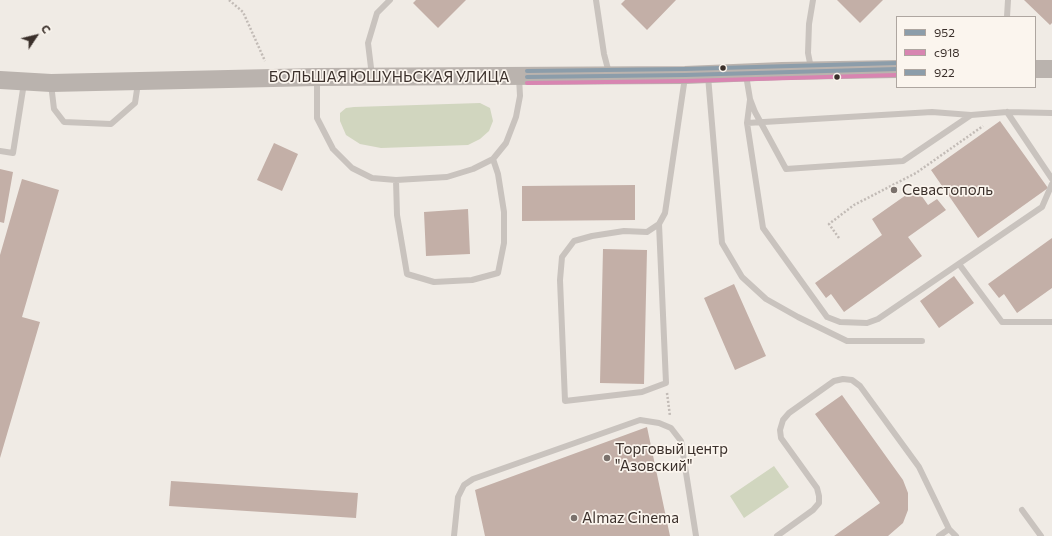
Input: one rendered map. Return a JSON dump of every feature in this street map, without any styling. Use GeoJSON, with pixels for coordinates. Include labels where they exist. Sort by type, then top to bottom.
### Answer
{"type":"FeatureCollection","features":[{"type":"Feature","properties":{"kind":"street","name":"БОЛЬШАЯ ЮШУНЬСКАЯ УЛИЦА"},"geometry":{"type":"LineString","coordinates":[[0,80],[51,83],[317,77],[372,78],[685,75],[811,70],[896,69]]}},
{"type":"Feature","properties":{"kind":"street"},"geometry":{"type":"LineString","coordinates":[[1036,69],[1052,69]]}},
{"type":"Feature","properties":{"kind":"lane"},"geometry":{"type":"LineString","coordinates":[[372,78],[368,43],[377,13],[390,0]]}},
{"type":"Feature","properties":{"kind":"lane"},"geometry":{"type":"LineString","coordinates":[[596,0],[604,54],[610,75]]}},
{"type":"Feature","properties":{"kind":"lane"},"geometry":{"type":"LineString","coordinates":[[811,70],[808,53],[809,24],[813,0]]}},
{"type":"Feature","properties":{"kind":"lane"},"geometry":{"type":"LineString","coordinates":[[1007,16],[1008,0]]}},
{"type":"Feature","properties":{"kind":"lane"},"geometry":{"type":"LineString","coordinates":[[746,72],[750,99],[759,122],[786,169],[903,161],[971,115]]}},
{"type":"Feature","properties":{"kind":"lane"},"geometry":{"type":"LineString","coordinates":[[708,74],[722,243],[742,277],[766,299],[798,317],[847,341],[922,341]]}},
{"type":"Feature","properties":{"kind":"lane"},"geometry":{"type":"LineString","coordinates":[[660,224],[647,232],[624,231],[592,236],[574,242],[562,257],[560,280],[565,401],[642,392],[666,383],[660,224],[665,213],[685,75]]}},
{"type":"Feature","properties":{"kind":"lane"},"geometry":{"type":"LineString","coordinates":[[317,77],[317,118],[333,149],[352,168],[372,178],[396,180],[447,176],[473,169],[493,159],[506,143],[516,116],[520,96],[519,77]]}},
{"type":"Feature","properties":{"kind":"lane"},"geometry":{"type":"LineString","coordinates":[[51,83],[54,109],[64,122],[111,124],[135,102],[139,80]]}},
{"type":"Feature","properties":{"kind":"lane"},"geometry":{"type":"LineString","coordinates":[[0,151],[13,152],[25,81]]}},
{"type":"Feature","properties":{"kind":"lane"},"geometry":{"type":"LineString","coordinates":[[750,99],[748,123],[763,228],[828,317],[840,322],[867,323],[878,319],[1042,208],[1052,184]]}},
{"type":"Feature","properties":{"kind":"lane"},"geometry":{"type":"LineString","coordinates":[[748,123],[932,112],[971,115],[1052,113]]}},
{"type":"Feature","properties":{"kind":"lane"},"geometry":{"type":"LineString","coordinates":[[1008,114],[1052,179]]}},
{"type":"Feature","properties":{"kind":"lane"},"geometry":{"type":"LineString","coordinates":[[396,180],[397,214],[407,274],[434,282],[472,280],[498,273],[504,243],[504,212],[498,174],[493,159]]}},
{"type":"Feature","properties":{"kind":"lane"},"geometry":{"type":"LineString","coordinates":[[959,264],[1002,322],[1052,322]]}},
{"type":"Feature","properties":{"kind":"lane"},"geometry":{"type":"LineString","coordinates":[[776,536],[813,510],[819,503],[817,488],[781,438],[780,430],[783,420],[789,413],[834,381],[843,379],[852,380],[860,386],[919,467],[949,529],[956,536]]}},
{"type":"Feature","properties":{"kind":"lane"},"geometry":{"type":"LineString","coordinates":[[454,536],[458,497],[464,485],[473,479],[640,420],[658,423],[671,428],[681,441],[696,536]]}},
{"type":"Feature","properties":{"kind":"lane"},"geometry":{"type":"LineString","coordinates":[[1022,510],[1041,536]]}},
{"type":"Feature","properties":{"kind":"lane"},"geometry":{"type":"LineString","coordinates":[[939,536],[949,529]]}},
{"type":"Feature","properties":{"kind":"path"},"geometry":{"type":"LineString","coordinates":[[229,0],[243,12],[265,62]]}},
{"type":"Feature","properties":{"kind":"path"},"geometry":{"type":"LineString","coordinates":[[839,238],[828,224],[847,210],[916,174],[994,118],[1008,114]]}},
{"type":"Feature","properties":{"kind":"path"},"geometry":{"type":"LineString","coordinates":[[666,383],[671,428]]}},
{"type":"Feature","properties":{"kind":"green space"},"geometry":{"type":"Polygon","coordinates":[[[480,103],[490,108],[493,121],[489,131],[480,139],[468,145],[381,148],[360,144],[346,135],[340,121],[340,113],[346,108],[480,103]]]}},
{"type":"Feature","properties":{"kind":"green space"},"geometry":{"type":"Polygon","coordinates":[[[774,466],[789,487],[744,518],[730,496],[774,466]]]}},
{"type":"Feature","properties":{"kind":"building"},"geometry":{"type":"Polygon","coordinates":[[[416,0],[466,0],[438,28],[413,3],[416,0]]]}},
{"type":"Feature","properties":{"kind":"building"},"geometry":{"type":"Polygon","coordinates":[[[625,0],[676,0],[647,30],[621,4],[625,0]]]}},
{"type":"Feature","properties":{"kind":"building"},"geometry":{"type":"Polygon","coordinates":[[[837,0],[883,0],[860,23],[837,0]]]}},
{"type":"Feature","properties":{"kind":"building"},"geometry":{"type":"Polygon","coordinates":[[[1024,0],[1052,0],[1052,23],[1050,25],[1024,0]]]}},
{"type":"Feature","properties":{"kind":"building"},"geometry":{"type":"Polygon","coordinates":[[[1000,121],[1048,188],[978,238],[931,170],[1000,121]]]}},
{"type":"Feature","properties":{"kind":"building"},"geometry":{"type":"Polygon","coordinates":[[[274,143],[298,154],[282,191],[257,180],[274,143]]]}},
{"type":"Feature","properties":{"kind":"building"},"geometry":{"type":"Polygon","coordinates":[[[0,169],[13,172],[4,223],[0,222],[0,169]]]}},
{"type":"Feature","properties":{"kind":"building"},"geometry":{"type":"Polygon","coordinates":[[[22,179],[59,190],[22,317],[40,322],[0,458],[0,255],[22,179]]]}},
{"type":"Feature","properties":{"kind":"building"},"geometry":{"type":"Polygon","coordinates":[[[635,185],[635,220],[522,221],[522,186],[635,185]]]}},
{"type":"Feature","properties":{"kind":"building"},"geometry":{"type":"Polygon","coordinates":[[[916,188],[928,205],[937,199],[946,210],[908,237],[922,256],[844,312],[831,294],[826,298],[815,283],[882,235],[872,219],[916,188]]]}},
{"type":"Feature","properties":{"kind":"building"},"geometry":{"type":"Polygon","coordinates":[[[468,209],[470,254],[426,256],[424,212],[468,209]]]}},
{"type":"Feature","properties":{"kind":"building"},"geometry":{"type":"Polygon","coordinates":[[[1052,238],[1052,288],[1017,313],[1004,294],[999,298],[988,284],[1052,238]]]}},
{"type":"Feature","properties":{"kind":"building"},"geometry":{"type":"Polygon","coordinates":[[[603,249],[647,250],[644,384],[600,383],[603,249]]]}},
{"type":"Feature","properties":{"kind":"building"},"geometry":{"type":"Polygon","coordinates":[[[954,276],[974,303],[939,328],[920,301],[954,276]]]}},
{"type":"Feature","properties":{"kind":"building"},"geometry":{"type":"Polygon","coordinates":[[[734,284],[766,356],[735,370],[704,298],[734,284]]]}},
{"type":"Feature","properties":{"kind":"building"},"geometry":{"type":"Polygon","coordinates":[[[842,395],[903,480],[908,493],[908,510],[903,523],[888,536],[834,536],[880,503],[815,414],[842,395]]]}},
{"type":"Feature","properties":{"kind":"building","name":"Торговый центр \"Азовский\""},"geometry":{"type":"Polygon","coordinates":[[[647,427],[670,536],[485,536],[475,490],[647,427]]]}},
{"type":"Feature","properties":{"kind":"building"},"geometry":{"type":"Polygon","coordinates":[[[171,481],[358,493],[356,518],[169,506],[171,481]]]}},
{"type":"Feature","properties":{"kind":"transit line","name":"922"},"geometry":{"type":"LineString","coordinates":[[527,71],[685,69],[896,63]]}},
{"type":"Feature","properties":{"kind":"transit line","name":"952"},"geometry":{"type":"LineString","coordinates":[[527,77],[685,75],[896,69]]}},
{"type":"Feature","properties":{"kind":"transit line","name":"с918"},"geometry":{"type":"LineString","coordinates":[[527,83],[685,81],[896,75]]}},
{"type":"Feature","properties":{"kind":"place","name":"Севастополь"},"geometry":{"type":"Point","coordinates":[894,190]}},
{"type":"Feature","properties":{"kind":"place","name":"Торговый центр \"Азовский\""},"geometry":{"type":"Point","coordinates":[607,458]}},
{"type":"Feature","properties":{"kind":"place","name":"Almaz Cinema"},"geometry":{"type":"Point","coordinates":[574,518]}}]}
